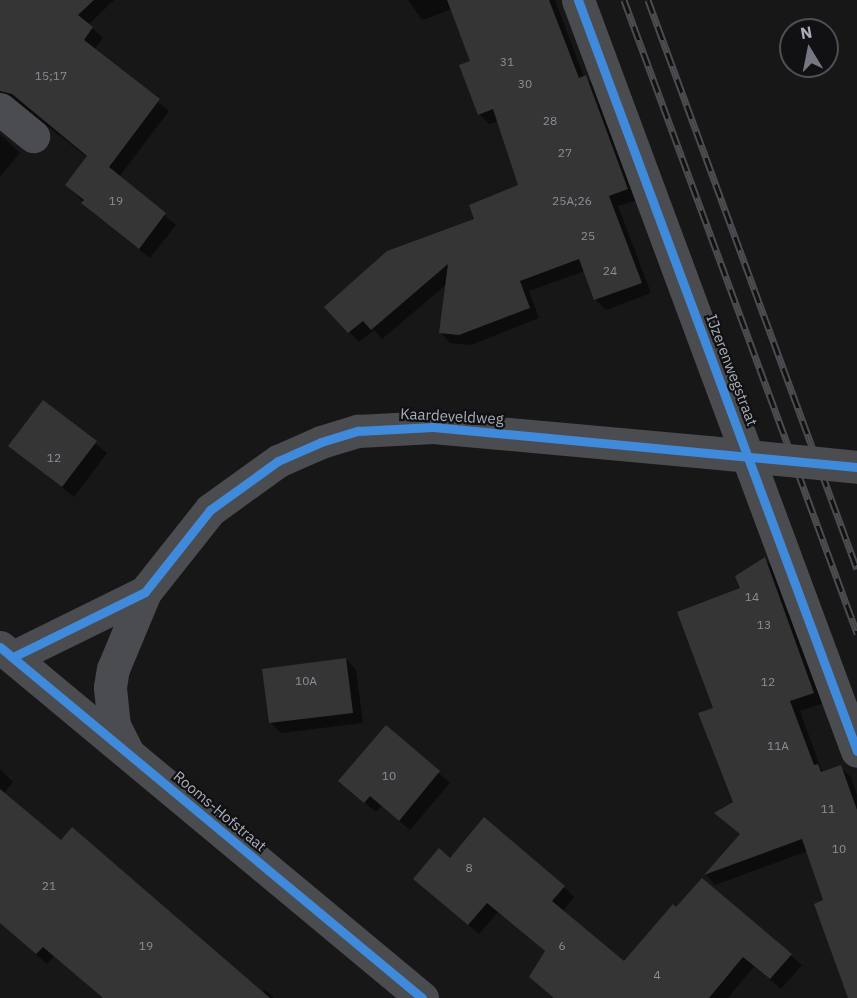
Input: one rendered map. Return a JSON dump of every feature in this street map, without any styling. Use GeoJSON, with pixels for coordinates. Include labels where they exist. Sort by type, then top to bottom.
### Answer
{"type":"FeatureCollection","features":[{"type":"Feature","properties":{"kind":"street","name":"IJzerenwegstraat"},"geometry":{"type":"LineString","coordinates":[[578,0],[857,751]]}},
{"type":"Feature","properties":{"kind":"street"},"geometry":{"type":"LineString","coordinates":[[0,109],[33,136]]}},
{"type":"Feature","properties":{"kind":"street","name":"Kaardeveldweg"},"geometry":{"type":"LineString","coordinates":[[6,652],[146,592],[210,510],[278,461],[321,442],[358,431],[433,427],[857,467]]}},
{"type":"Feature","properties":{"kind":"street"},"geometry":{"type":"LineString","coordinates":[[128,754],[114,726],[110,687],[113,669],[146,592]]}},
{"type":"Feature","properties":{"kind":"street","name":"Rooms-Hofstraat"},"geometry":{"type":"LineString","coordinates":[[6,652],[422,998]]}},
{"type":"Feature","properties":{"kind":"building"},"geometry":{"type":"Polygon","coordinates":[[[0,0],[94,0],[78,15],[93,27],[84,40],[160,99],[109,167],[166,213],[139,249],[81,203],[84,200],[65,185],[87,156],[12,94],[0,91],[0,0]]]}},
{"type":"Feature","properties":{"kind":"building"},"geometry":{"type":"Polygon","coordinates":[[[447,0],[549,0],[579,78],[586,75],[628,189],[609,196],[642,283],[594,300],[579,259],[520,281],[530,308],[459,335],[439,333],[448,264],[371,330],[363,321],[348,333],[324,307],[387,251],[474,219],[469,205],[518,185],[493,109],[478,115],[459,65],[470,61],[447,0]]]}},
{"type":"Feature","properties":{"kind":"building"},"geometry":{"type":"Polygon","coordinates":[[[43,400],[97,441],[62,487],[8,446],[43,400]]]}},
{"type":"Feature","properties":{"kind":"building"},"geometry":{"type":"Polygon","coordinates":[[[765,557],[814,693],[790,701],[814,765],[818,764],[821,772],[841,765],[857,810],[857,998],[848,998],[814,904],[823,900],[802,839],[704,875],[740,834],[714,813],[733,802],[698,713],[713,708],[677,612],[740,588],[735,576],[765,557]]]}},
{"type":"Feature","properties":{"kind":"building"},"geometry":{"type":"Polygon","coordinates":[[[346,658],[353,713],[269,723],[262,669],[346,658]]]}},
{"type":"Feature","properties":{"kind":"building"},"geometry":{"type":"Polygon","coordinates":[[[386,725],[440,771],[399,821],[370,796],[364,803],[338,781],[386,725]]]}},
{"type":"Feature","properties":{"kind":"building"},"geometry":{"type":"Polygon","coordinates":[[[0,789],[61,840],[72,827],[270,998],[103,998],[43,947],[36,954],[0,923],[0,789]]]}},
{"type":"Feature","properties":{"kind":"building"},"geometry":{"type":"Polygon","coordinates":[[[484,817],[565,886],[552,901],[624,961],[673,904],[676,907],[702,878],[792,954],[770,979],[743,957],[709,998],[554,998],[529,977],[545,951],[487,903],[468,925],[413,879],[439,848],[450,858],[484,817]]]}},
{"type":"Feature","properties":{"kind":"railway"},"geometry":{"type":"LineString","coordinates":[[624,0],[857,633]]}},
{"type":"Feature","properties":{"kind":"railway"},"geometry":{"type":"LineString","coordinates":[[648,0],[857,569]]}},
{"type":"Feature","properties":{"kind":"cycle path"},"geometry":{"type":"LineString","coordinates":[[578,0],[857,751]]}},
{"type":"Feature","properties":{"kind":"cycle path"},"geometry":{"type":"LineString","coordinates":[[13,657],[145,592],[210,510],[278,461],[321,442],[358,431],[433,427],[857,467]]}},
{"type":"Feature","properties":{"kind":"cycle path"},"geometry":{"type":"LineString","coordinates":[[0,647],[422,998]]}}]}
